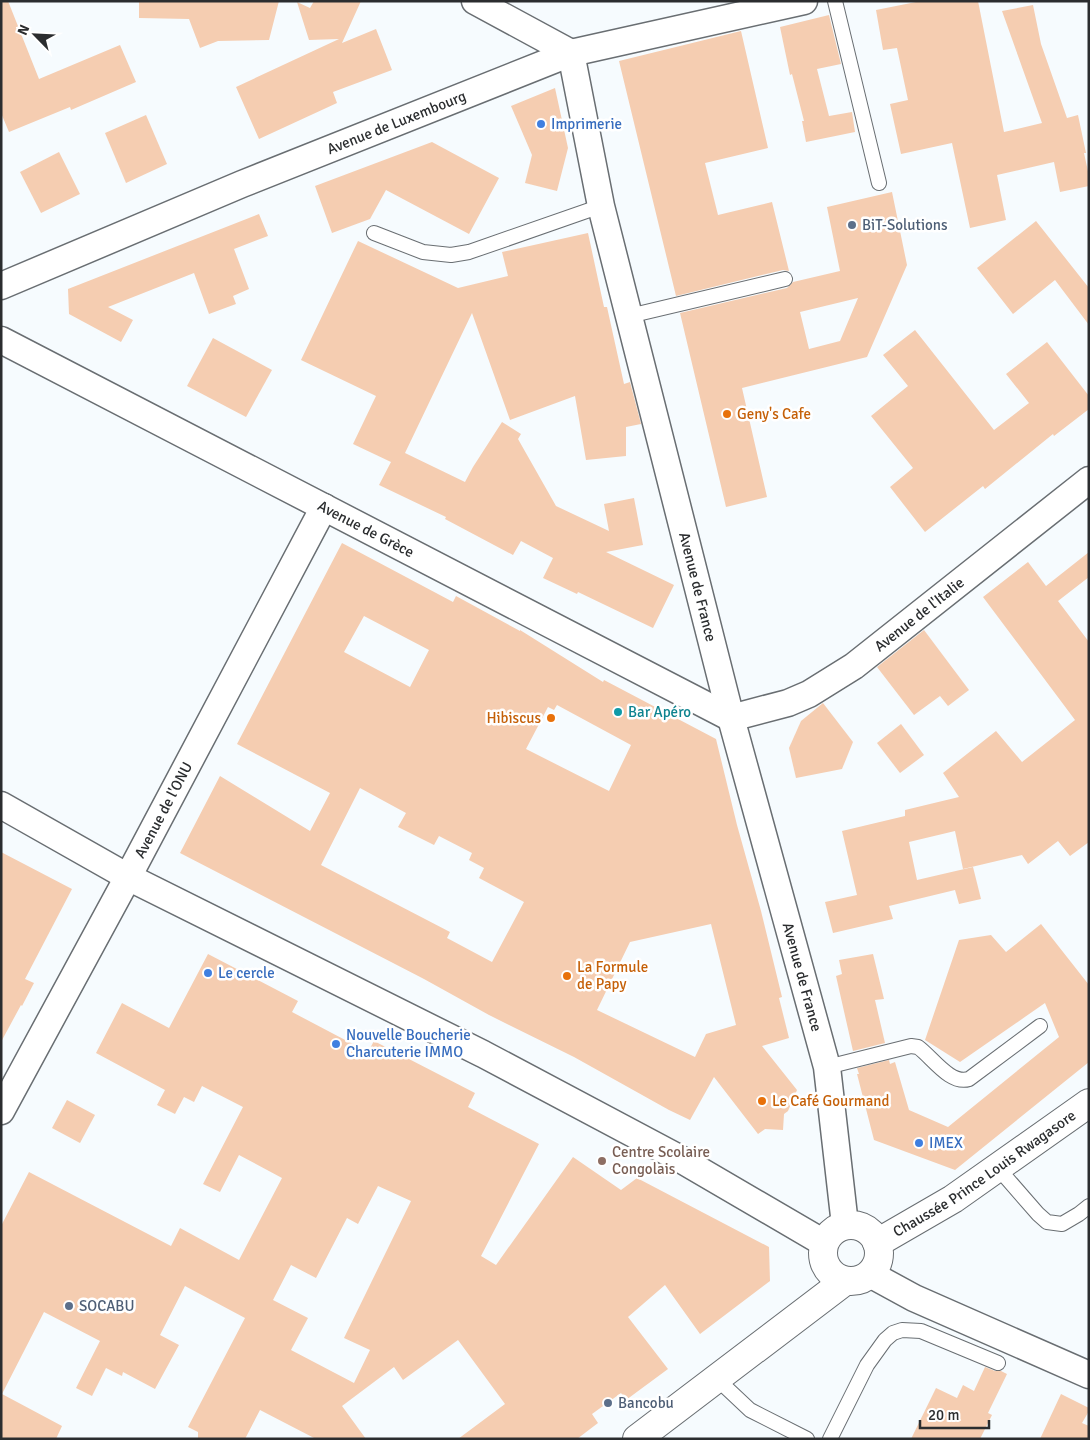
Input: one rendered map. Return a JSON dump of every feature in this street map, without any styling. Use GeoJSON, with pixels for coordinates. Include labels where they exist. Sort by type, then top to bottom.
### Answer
{"type":"FeatureCollection","features":[{"type":"Feature","properties":{"kind":"street"},"geometry":{"type":"LineString","coordinates":[[475,1],[571,53]]}},
{"type":"Feature","properties":{"kind":"street","name":"Avenue de Luxembourg"},"geometry":{"type":"LineString","coordinates":[[1,286],[242,184],[571,53],[804,1]]}},
{"type":"Feature","properties":{"kind":"street","name":"Avenue de France"},"geometry":{"type":"LineString","coordinates":[[571,53],[602,206],[629,316],[731,718],[827,1067],[845,1225]]}},
{"type":"Feature","properties":{"kind":"street","name":"Avenue de Grèce"},"geometry":{"type":"LineString","coordinates":[[1,340],[731,718]]}},
{"type":"Feature","properties":{"kind":"street","name":"Avenue de l'Italie"},"geometry":{"type":"LineString","coordinates":[[731,718],[769,709],[795,700],[809,694],[854,666],[1089,480]]}},
{"type":"Feature","properties":{"kind":"street","name":"Avenue de l'ONU"},"geometry":{"type":"LineString","coordinates":[[1,1111],[128,877],[324,506]]}},
{"type":"Feature","properties":{"kind":"street"},"geometry":{"type":"LineString","coordinates":[[1,805],[128,877],[483,1054],[675,1156],[824,1243]]}},
{"type":"Feature","properties":{"kind":"street","name":"Chaussée Prince Louis Rwagasore"},"geometry":{"type":"LineString","coordinates":[[877,1243],[953,1199],[1089,1103]]}},
{"type":"Feature","properties":{"kind":"street"},"geometry":{"type":"LineString","coordinates":[[637,1439],[716,1378],[858,1278],[877,1265],[879,1256],[876,1238],[863,1227],[854,1224],[845,1225],[836,1228],[824,1243],[824,1262],[829,1271],[836,1277],[858,1278],[914,1298],[1089,1375]]}},
{"type":"Feature","properties":{"kind":"lane"},"geometry":{"type":"LineString","coordinates":[[835,1],[879,183]]}},
{"type":"Feature","properties":{"kind":"lane"},"geometry":{"type":"LineString","coordinates":[[374,233],[424,252],[451,255],[469,252],[602,206]]}},
{"type":"Feature","properties":{"kind":"lane"},"geometry":{"type":"LineString","coordinates":[[629,316],[784,279]]}},
{"type":"Feature","properties":{"kind":"lane"},"geometry":{"type":"LineString","coordinates":[[827,1067],[911,1046],[918,1047],[954,1078],[963,1081],[969,1079],[1040,1026]]}},
{"type":"Feature","properties":{"kind":"lane"},"geometry":{"type":"LineString","coordinates":[[997,1168],[1047,1222],[1062,1224],[1089,1206]]}},
{"type":"Feature","properties":{"kind":"lane"},"geometry":{"type":"LineString","coordinates":[[830,1439],[867,1365],[884,1340],[893,1333],[902,1330],[921,1331],[998,1363]]}},
{"type":"Feature","properties":{"kind":"lane"},"geometry":{"type":"LineString","coordinates":[[716,1378],[750,1410],[807,1439]]}},
{"type":"Feature","properties":{"kind":"building"},"geometry":{"type":"Polygon","coordinates":[[[1,1],[8,1],[39,79],[120,45],[136,82],[71,110],[70,107],[9,132],[1,113],[1,1]]]}},
{"type":"Feature","properties":{"kind":"building"},"geometry":{"type":"Polygon","coordinates":[[[139,1],[279,1],[269,40],[218,41],[200,48],[189,19],[139,18],[139,1]]]}},
{"type":"Feature","properties":{"kind":"building"},"geometry":{"type":"Polygon","coordinates":[[[314,1],[361,1],[342,43],[376,29],[392,70],[333,92],[337,103],[259,139],[236,87],[339,39],[309,40],[297,2],[310,8],[314,1]]]}},
{"type":"Feature","properties":{"kind":"building"},"geometry":{"type":"Polygon","coordinates":[[[921,1],[978,1],[1004,132],[1042,123],[1002,11],[1033,5],[1041,44],[1067,118],[1078,115],[1086,153],[1084,153],[1089,186],[1060,192],[1054,162],[997,175],[1006,220],[970,228],[952,143],[901,154],[890,104],[908,100],[897,48],[883,50],[876,10],[921,1]]]}},
{"type":"Feature","properties":{"kind":"building"},"geometry":{"type":"Polygon","coordinates":[[[829,15],[841,64],[817,69],[829,116],[852,112],[855,132],[806,142],[802,121],[804,121],[792,74],[790,75],[780,27],[829,15]]]}},
{"type":"Feature","properties":{"kind":"building"},"geometry":{"type":"Polygon","coordinates":[[[741,31],[768,148],[705,163],[718,215],[772,202],[789,271],[783,270],[676,296],[619,61],[741,31]]]}},
{"type":"Feature","properties":{"kind":"building","name":"Imprimerie"},"geometry":{"type":"Polygon","coordinates":[[[555,88],[568,148],[557,191],[525,183],[532,155],[511,106],[555,88]]]}},
{"type":"Feature","properties":{"kind":"building"},"geometry":{"type":"Polygon","coordinates":[[[146,115],[167,164],[126,183],[105,133],[146,115]]]}},
{"type":"Feature","properties":{"kind":"building"},"geometry":{"type":"Polygon","coordinates":[[[432,142],[499,178],[469,234],[386,190],[370,219],[332,233],[315,186],[432,142]]]}},
{"type":"Feature","properties":{"kind":"building"},"geometry":{"type":"Polygon","coordinates":[[[59,152],[80,194],[41,213],[20,172],[59,152]]]}},
{"type":"Feature","properties":{"kind":"building"},"geometry":{"type":"Polygon","coordinates":[[[892,192],[907,265],[867,357],[742,388],[767,497],[726,507],[680,313],[787,288],[793,282],[840,271],[827,207],[892,192]],[[858,298],[800,312],[809,349],[840,341],[858,298]]]}},
{"type":"Feature","properties":{"kind":"building"},"geometry":{"type":"Polygon","coordinates":[[[259,214],[268,236],[234,249],[249,289],[233,296],[236,304],[209,314],[194,273],[108,307],[133,320],[121,342],[69,314],[68,289],[259,214]]]}},
{"type":"Feature","properties":{"kind":"building"},"geometry":{"type":"Polygon","coordinates":[[[1036,221],[1089,288],[1089,325],[1055,280],[1013,314],[977,268],[1036,221]]]}},
{"type":"Feature","properties":{"kind":"building"},"geometry":{"type":"Polygon","coordinates":[[[588,233],[604,307],[607,307],[624,384],[630,382],[641,424],[626,427],[626,456],[586,460],[575,396],[510,420],[472,313],[405,453],[465,482],[502,422],[521,434],[518,439],[556,506],[609,531],[604,504],[634,498],[643,545],[606,552],[674,585],[653,628],[578,592],[577,594],[543,578],[553,558],[521,541],[513,555],[445,519],[446,517],[379,485],[391,462],[353,444],[376,396],[301,360],[358,241],[458,288],[508,276],[502,252],[588,233]]]}},
{"type":"Feature","properties":{"kind":"building"},"geometry":{"type":"Polygon","coordinates":[[[915,330],[994,430],[1029,403],[1006,374],[1047,342],[1089,396],[1089,409],[1054,436],[1053,434],[985,489],[983,486],[925,532],[890,487],[913,468],[871,416],[908,386],[883,355],[915,330]]]}},
{"type":"Feature","properties":{"kind":"building"},"geometry":{"type":"Polygon","coordinates":[[[213,338],[272,370],[246,417],[187,386],[213,338]]]}},
{"type":"Feature","properties":{"kind":"building"},"geometry":{"type":"Polygon","coordinates":[[[342,543],[453,602],[456,596],[520,630],[603,682],[604,680],[716,739],[782,997],[779,998],[789,1038],[762,1046],[797,1090],[788,1111],[784,1114],[783,1130],[765,1129],[758,1134],[714,1077],[690,1120],[574,1057],[489,1015],[424,979],[180,853],[220,776],[310,831],[330,793],[237,744],[342,543]],[[364,616],[344,652],[410,687],[429,650],[364,616]],[[557,705],[554,710],[548,707],[526,749],[609,791],[631,745],[557,705]],[[360,788],[321,865],[450,932],[447,938],[492,962],[524,902],[479,878],[484,868],[469,860],[472,853],[439,836],[434,845],[398,827],[406,813],[360,788]],[[711,924],[630,942],[597,1010],[695,1057],[706,1034],[736,1025],[711,924]]]}},
{"type":"Feature","properties":{"kind":"building"},"geometry":{"type":"Polygon","coordinates":[[[1089,552],[1089,577],[1058,601],[1089,642],[1089,842],[1070,856],[1058,841],[1028,864],[1022,855],[963,869],[955,831],[909,842],[917,880],[973,867],[981,899],[959,904],[955,890],[889,906],[893,919],[833,933],[825,902],[857,895],[842,831],[905,816],[905,810],[959,797],[943,773],[996,731],[1022,762],[1075,720],[983,597],[1028,562],[1046,586],[1089,552]]]}},
{"type":"Feature","properties":{"kind":"building"},"geometry":{"type":"Polygon","coordinates":[[[924,630],[969,690],[948,706],[940,696],[914,715],[877,667],[924,630]]]}},
{"type":"Feature","properties":{"kind":"building"},"geometry":{"type":"Polygon","coordinates":[[[823,703],[853,742],[842,769],[796,778],[789,748],[801,721],[823,703]]]}},
{"type":"Feature","properties":{"kind":"building"},"geometry":{"type":"Polygon","coordinates":[[[901,724],[924,755],[900,773],[877,743],[901,724]]]}},
{"type":"Feature","properties":{"kind":"building"},"geometry":{"type":"Polygon","coordinates":[[[1,852],[72,889],[25,979],[34,983],[1,1042],[1,852]]]}},
{"type":"Feature","properties":{"kind":"building"},"geometry":{"type":"Polygon","coordinates":[[[1041,924],[1089,985],[1089,1062],[955,1170],[874,1140],[857,1068],[889,1060],[890,1064],[895,1062],[909,1110],[948,1127],[1059,1037],[1045,1003],[960,1062],[925,1040],[959,940],[991,935],[1006,952],[1041,924]]]}},
{"type":"Feature","properties":{"kind":"building"},"geometry":{"type":"Polygon","coordinates":[[[208,954],[298,1001],[292,1012],[368,1052],[374,1041],[475,1093],[468,1107],[539,1144],[481,1256],[496,1265],[573,1157],[621,1190],[637,1178],[769,1247],[770,1281],[700,1334],[665,1285],[628,1317],[668,1369],[626,1400],[621,1393],[592,1414],[598,1423],[577,1439],[458,1439],[505,1404],[458,1340],[403,1380],[394,1367],[342,1406],[366,1439],[316,1439],[260,1410],[245,1439],[198,1439],[198,1432],[188,1427],[245,1318],[185,1286],[160,1335],[179,1345],[155,1389],[123,1372],[122,1376],[106,1368],[92,1396],[76,1388],[100,1341],[44,1312],[2,1394],[62,1426],[56,1439],[1,1439],[1,1226],[29,1172],[171,1246],[180,1228],[239,1260],[282,1178],[239,1155],[220,1192],[203,1184],[243,1107],[202,1086],[194,1102],[184,1097],[175,1114],[157,1105],[165,1090],[96,1053],[122,1003],[169,1028],[208,954]],[[378,1186],[358,1224],[347,1218],[316,1278],[291,1265],[273,1300],[308,1318],[291,1350],[354,1383],[370,1350],[344,1338],[411,1201],[378,1186]]]}},
{"type":"Feature","properties":{"kind":"building"},"geometry":{"type":"Polygon","coordinates":[[[873,954],[884,999],[875,1000],[885,1043],[853,1051],[836,976],[842,974],[839,960],[873,954]]]}},
{"type":"Feature","properties":{"kind":"building"},"geometry":{"type":"Polygon","coordinates":[[[67,1100],[95,1115],[80,1143],[52,1128],[67,1100]]]}},
{"type":"Feature","properties":{"kind":"building"},"geometry":{"type":"Polygon","coordinates":[[[985,1367],[1007,1374],[988,1413],[992,1415],[980,1439],[911,1439],[936,1388],[957,1398],[963,1385],[974,1391],[985,1367]]]}},
{"type":"Feature","properties":{"kind":"building"},"geometry":{"type":"Polygon","coordinates":[[[1061,1394],[1089,1408],[1082,1423],[1089,1426],[1089,1439],[1040,1439],[1061,1394]]]}},
{"type":"Feature","properties":{"kind":"place","name":"Imprimerie"},"geometry":{"type":"Point","coordinates":[541,124]}},
{"type":"Feature","properties":{"kind":"place","name":"BiT-Solutions"},"geometry":{"type":"Point","coordinates":[852,225]}},
{"type":"Feature","properties":{"kind":"place","name":"Geny's Cafe"},"geometry":{"type":"Point","coordinates":[727,414]}},
{"type":"Feature","properties":{"kind":"place","name":"Bar Apéro"},"geometry":{"type":"Point","coordinates":[618,712]}},
{"type":"Feature","properties":{"kind":"place","name":"Hibiscus"},"geometry":{"type":"Point","coordinates":[551,718]}},
{"type":"Feature","properties":{"kind":"place","name":"Le cercle"},"geometry":{"type":"Point","coordinates":[208,973]}},
{"type":"Feature","properties":{"kind":"place","name":"La Formule de Papy"},"geometry":{"type":"Point","coordinates":[567,976]}},
{"type":"Feature","properties":{"kind":"place","name":"Nouvelle Boucherie Charcuterie IMMO"},"geometry":{"type":"Point","coordinates":[336,1044]}},
{"type":"Feature","properties":{"kind":"place","name":"Le Café Gourmand"},"geometry":{"type":"Point","coordinates":[762,1101]}},
{"type":"Feature","properties":{"kind":"place","name":"IMEX"},"geometry":{"type":"Point","coordinates":[919,1143]}},
{"type":"Feature","properties":{"kind":"place","name":"Centre Scolaire Congolais"},"geometry":{"type":"Point","coordinates":[602,1161]}},
{"type":"Feature","properties":{"kind":"place","name":"SOCABU"},"geometry":{"type":"Point","coordinates":[69,1306]}},
{"type":"Feature","properties":{"kind":"place","name":"Bancobu"},"geometry":{"type":"Point","coordinates":[608,1403]}}]}
